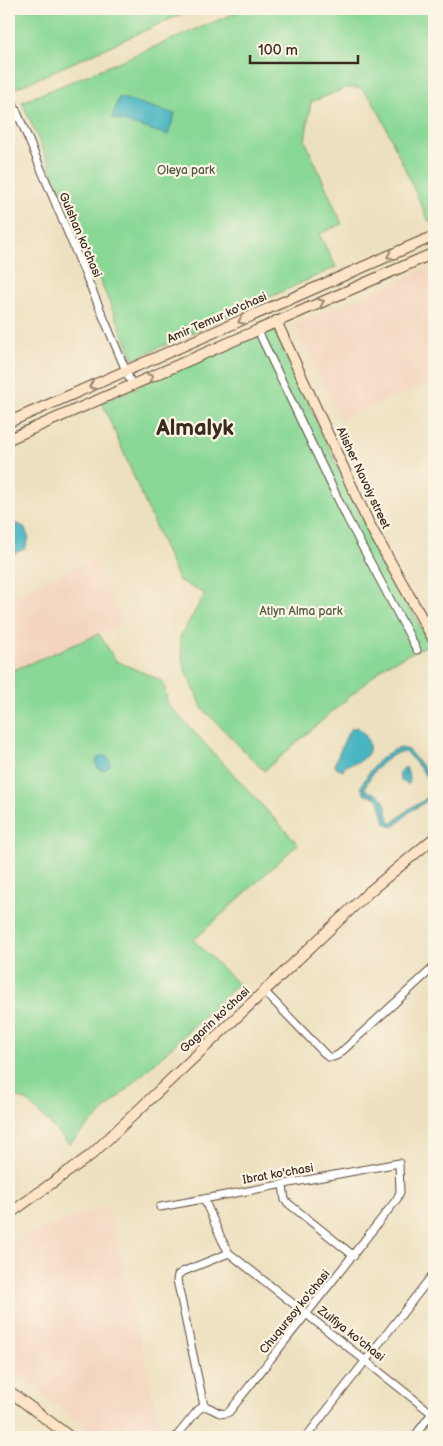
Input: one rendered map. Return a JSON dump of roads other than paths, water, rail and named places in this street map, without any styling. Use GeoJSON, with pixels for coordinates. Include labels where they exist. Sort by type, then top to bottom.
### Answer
{"type":"FeatureCollection","features":[{"type":"Feature","properties":{"kind":"main road","name":"Amir Temur ko'chasi"},"geometry":{"type":"LineString","coordinates":[[9,422],[434,236]]}},
{"type":"Feature","properties":{"kind":"main road"},"geometry":{"type":"LineString","coordinates":[[9,438],[434,253]]}},
{"type":"Feature","properties":{"kind":"main road"},"geometry":{"type":"LineString","coordinates":[[340,278],[345,292]]}},
{"type":"Feature","properties":{"kind":"main road","name":"Alisher Navoiy street"},"geometry":{"type":"LineString","coordinates":[[276,321],[369,524],[434,640]]}},
{"type":"Feature","properties":{"kind":"main road","name":"Gagarin ko'chasi"},"geometry":{"type":"LineString","coordinates":[[9,1214],[90,1155],[370,891],[434,838]]}},
{"type":"Feature","properties":{"kind":"main road"},"geometry":{"type":"LineString","coordinates":[[9,1390],[70,1437]]}},
{"type":"Feature","properties":{"kind":"street","name":"Gulshan ko'chasi"},"geometry":{"type":"LineString","coordinates":[[9,93],[132,385]]}},
{"type":"Feature","properties":{"kind":"street"},"geometry":{"type":"LineString","coordinates":[[261,337],[347,518],[417,650]]}},
{"type":"Feature","properties":{"kind":"street"},"geometry":{"type":"LineString","coordinates":[[264,991],[328,1057],[333,1057],[338,1055],[434,966]]}},
{"type":"Feature","properties":{"kind":"street","name":"Ibrat ko'chasi"},"geometry":{"type":"LineString","coordinates":[[160,1207],[399,1163]]}},
{"type":"Feature","properties":{"kind":"street","name":"Chuqursoy ko'chasi"},"geometry":{"type":"LineString","coordinates":[[204,1406],[219,1414],[229,1412],[308,1315],[397,1199],[400,1192],[399,1163]]}},
{"type":"Feature","properties":{"kind":"street"},"geometry":{"type":"LineString","coordinates":[[283,1185],[286,1200],[289,1204],[354,1256]]}},
{"type":"Feature","properties":{"kind":"street","name":"Zulfiya ko'chasi"},"geometry":{"type":"LineString","coordinates":[[204,1199],[229,1253],[433,1414]]}},
{"type":"Feature","properties":{"kind":"street"},"geometry":{"type":"LineString","coordinates":[[176,1437],[198,1410],[204,1406],[177,1280],[178,1275],[229,1253]]}},
{"type":"Feature","properties":{"kind":"street"},"geometry":{"type":"LineString","coordinates":[[306,1437],[434,1273]]}},
{"type":"Feature","properties":{"kind":"street"},"geometry":{"type":"LineString","coordinates":[[414,1437],[433,1414]]}},
{"type":"Feature","properties":{"kind":"water"},"geometry":{"type":"Polygon","coordinates":[[[119,97],[175,114],[168,135],[112,118],[119,97]]]}},
{"type":"Feature","properties":{"kind":"water"},"geometry":{"type":"Polygon","coordinates":[[[12,522],[24,527],[29,538],[25,549],[13,554],[9,552],[9,523],[12,522]]]}},
{"type":"Feature","properties":{"kind":"water"},"geometry":{"type":"Polygon","coordinates":[[[357,727],[367,739],[369,744],[368,753],[360,761],[345,766],[343,771],[336,768],[335,763],[348,732],[357,727]]]}},
{"type":"Feature","properties":{"kind":"water"},"geometry":{"type":"Polygon","coordinates":[[[401,748],[408,750],[429,774],[433,790],[424,803],[408,813],[394,827],[385,823],[379,800],[365,795],[361,787],[382,757],[401,748]],[[405,752],[394,754],[379,766],[370,777],[365,788],[382,798],[391,824],[428,795],[429,789],[426,777],[405,752]]]}},
{"type":"Feature","properties":{"kind":"water"},"geometry":{"type":"Polygon","coordinates":[[[100,756],[106,756],[110,763],[106,770],[100,770],[96,766],[96,760],[100,756]]]}},
{"type":"Feature","properties":{"kind":"water"},"geometry":{"type":"Polygon","coordinates":[[[406,767],[410,780],[409,784],[401,781],[399,775],[401,770],[406,767]]]}},
{"type":"Feature","properties":{"kind":"district","name":"Almalyk"},"geometry":{"type":"Point","coordinates":[195,428]}},
{"type":"Feature","properties":{"kind":"park label","name":"Oleya park"},"geometry":{"type":"Point","coordinates":[186,170]}},
{"type":"Feature","properties":{"kind":"park label","name":"Atlyn Alma park"},"geometry":{"type":"Point","coordinates":[301,611]}}]}
